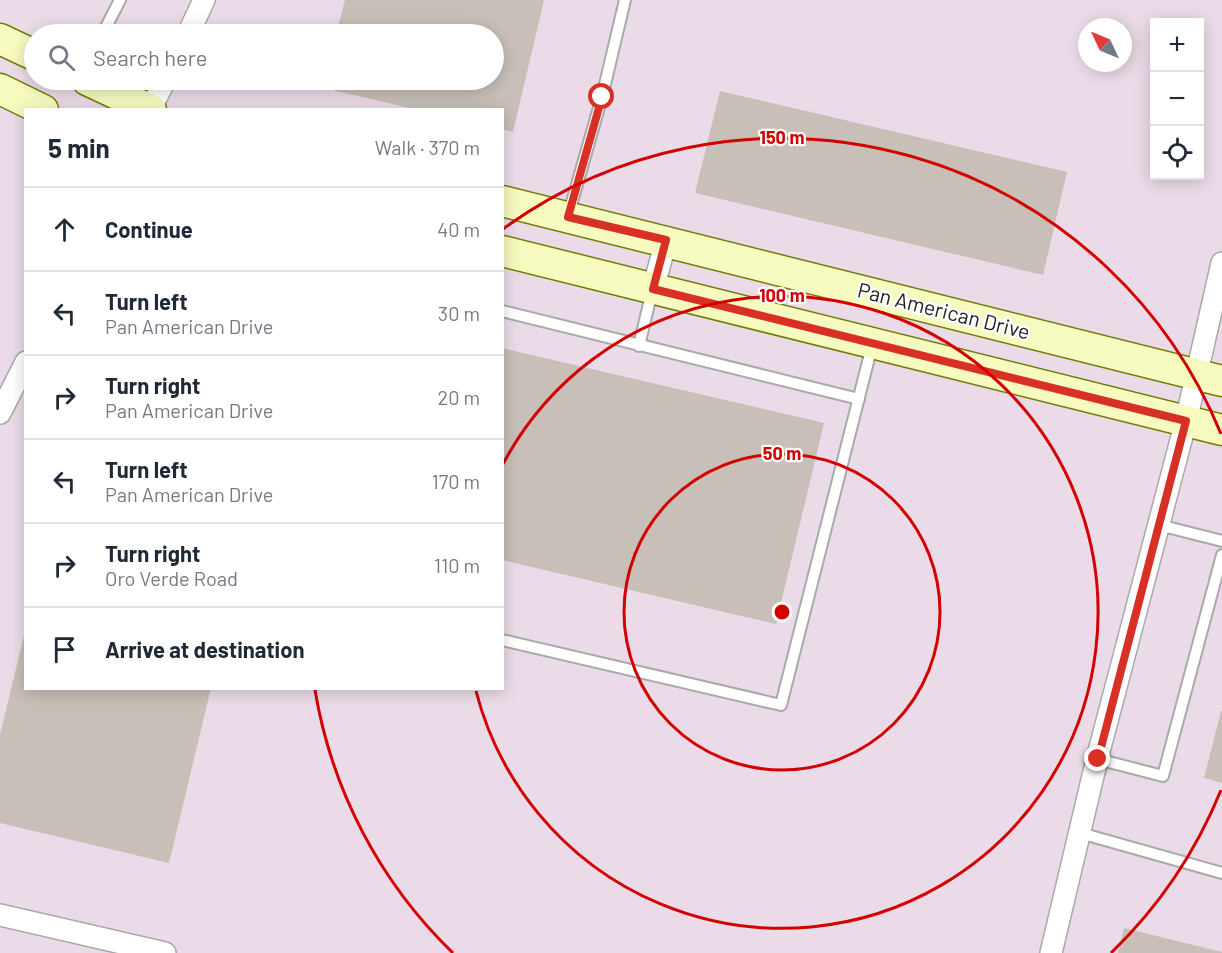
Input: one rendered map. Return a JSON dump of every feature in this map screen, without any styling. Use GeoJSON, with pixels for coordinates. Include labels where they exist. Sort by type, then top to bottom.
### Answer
{"type":"FeatureCollection","features":[{"type":"Feature","properties":{"kind":"street"},"geometry":{"type":"LineString","coordinates":[[193,24],[204,0]]}},
{"type":"Feature","properties":{"kind":"street"},"geometry":{"type":"LineString","coordinates":[[0,39],[24,50]]}},
{"type":"Feature","properties":{"kind":"street"},"geometry":{"type":"LineString","coordinates":[[0,89],[39,108]]}},
{"type":"Feature","properties":{"kind":"street"},"geometry":{"type":"LineString","coordinates":[[109,90],[148,108]]}},
{"type":"Feature","properties":{"kind":"street"},"geometry":{"type":"LineString","coordinates":[[151,108],[160,90]]}},
{"type":"Feature","properties":{"kind":"street","name":"Pan American Drive"},"geometry":{"type":"LineString","coordinates":[[504,201],[1209,377]]}},
{"type":"Feature","properties":{"kind":"street"},"geometry":{"type":"LineString","coordinates":[[653,289],[666,240]]}},
{"type":"Feature","properties":{"kind":"street"},"geometry":{"type":"LineString","coordinates":[[504,252],[1222,430]]}},
{"type":"Feature","properties":{"kind":"street"},"geometry":{"type":"LineString","coordinates":[[1051,953],[1098,759],[1186,421],[1209,377],[1222,263]]}},
{"type":"Feature","properties":{"kind":"street"},"geometry":{"type":"LineString","coordinates":[[0,414],[24,366]]}},
{"type":"Feature","properties":{"kind":"street"},"geometry":{"type":"LineString","coordinates":[[0,915],[165,953]]}},
{"type":"Feature","properties":{"kind":"lane"},"geometry":{"type":"LineString","coordinates":[[108,24],[120,0]]}},
{"type":"Feature","properties":{"kind":"lane"},"geometry":{"type":"LineString","coordinates":[[568,217],[602,97],[625,0]]}},
{"type":"Feature","properties":{"kind":"lane"},"geometry":{"type":"LineString","coordinates":[[639,346],[653,289]]}},
{"type":"Feature","properties":{"kind":"lane"},"geometry":{"type":"LineString","coordinates":[[504,311],[859,399]]}},
{"type":"Feature","properties":{"kind":"lane"},"geometry":{"type":"LineString","coordinates":[[504,640],[781,705],[873,343]]}},
{"type":"Feature","properties":{"kind":"lane"},"geometry":{"type":"LineString","coordinates":[[1159,525],[1222,541]]}},
{"type":"Feature","properties":{"kind":"lane"},"geometry":{"type":"LineString","coordinates":[[1098,759],[1163,776],[1222,555]]}},
{"type":"Feature","properties":{"kind":"lane"},"geometry":{"type":"LineString","coordinates":[[1080,833],[1222,873]]}},
{"type":"Feature","properties":{"kind":"shaded area"},"geometry":{"type":"Polygon","coordinates":[[[0,0],[1222,0],[1222,953],[0,953],[0,0]]]}},
{"type":"Feature","properties":{"kind":"building"},"geometry":{"type":"Polygon","coordinates":[[[345,0],[544,0],[513,132],[504,130],[504,108],[409,108],[333,90],[504,90],[504,24],[339,24],[345,0]]]}},
{"type":"Feature","properties":{"kind":"building"},"geometry":{"type":"Polygon","coordinates":[[[720,91],[1067,172],[1043,275],[695,193],[720,91]]]}},
{"type":"Feature","properties":{"kind":"building"},"geometry":{"type":"Polygon","coordinates":[[[504,348],[824,423],[776,624],[504,560],[504,348]]]}},
{"type":"Feature","properties":{"kind":"building"},"geometry":{"type":"Polygon","coordinates":[[[24,635],[24,690],[211,690],[169,863],[0,823],[0,735],[24,635]]]}},
{"type":"Feature","properties":{"kind":"building"},"geometry":{"type":"Polygon","coordinates":[[[1222,711],[1222,783],[1204,778],[1222,711]]]}},
{"type":"Feature","properties":{"kind":"building"},"geometry":{"type":"Polygon","coordinates":[[[1124,928],[1222,952],[1222,953],[1118,953],[1124,928]]]}},
{"type":"Feature","properties":{"kind":"route"},"geometry":{"type":"LineString","coordinates":[[602,97],[568,217],[666,240],[653,289],[1186,421],[1098,759]]}}]}
